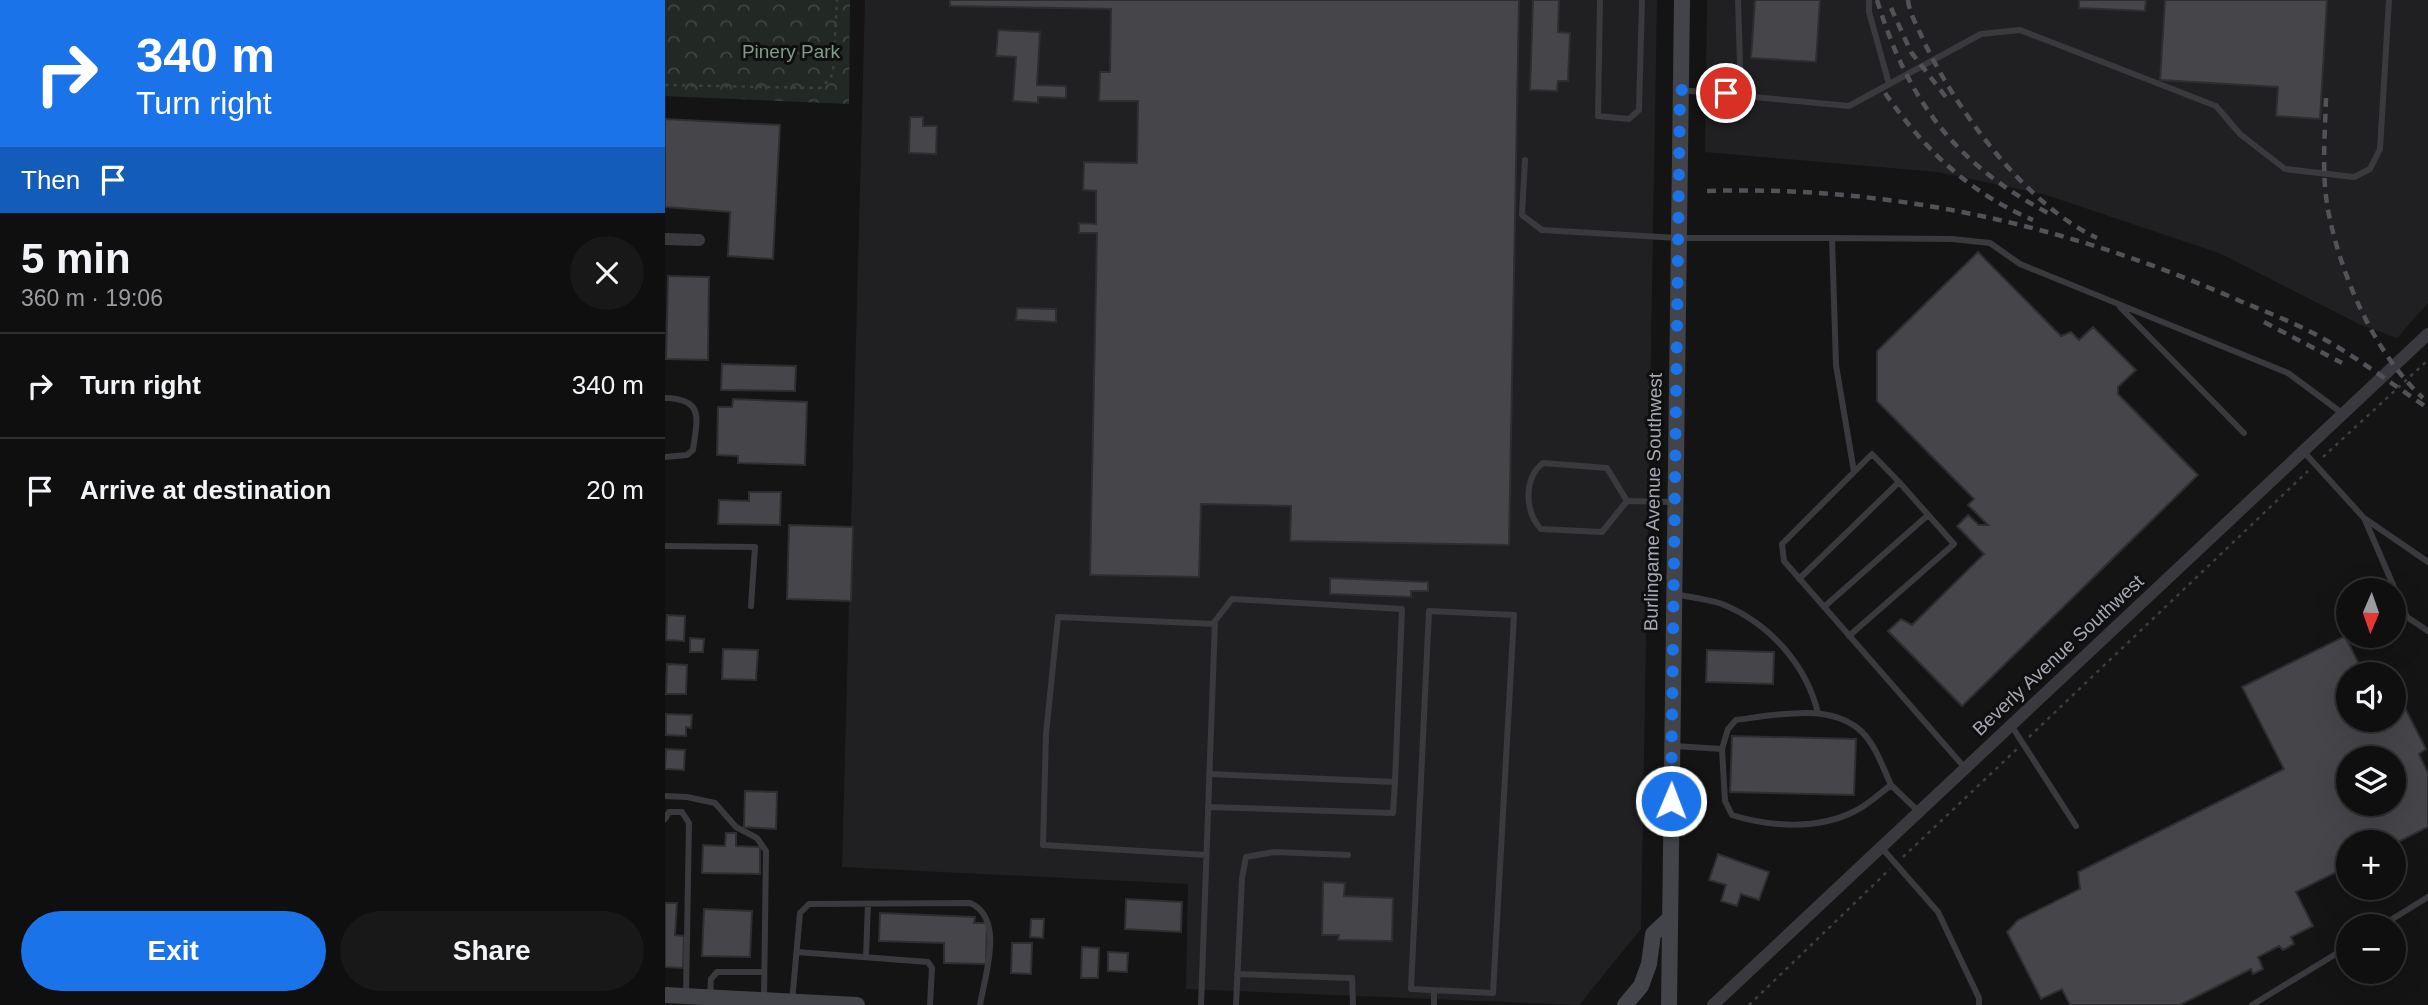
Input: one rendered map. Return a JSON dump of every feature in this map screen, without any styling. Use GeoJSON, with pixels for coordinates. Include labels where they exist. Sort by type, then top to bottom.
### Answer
{"type":"FeatureCollection","features":[{"type":"Feature","properties":{"kind":"street","name":"Burlingame Avenue Southwest"},"geometry":{"type":"LineString","coordinates":[[1669,1005],[1672,594],[1682,0]]}},
{"type":"Feature","properties":{"kind":"street"},"geometry":{"type":"LineString","coordinates":[[665,239],[699,240]]}},
{"type":"Feature","properties":{"kind":"street","name":"Beverly Avenue Southwest"},"geometry":{"type":"LineString","coordinates":[[1713,1005],[2425,340]]}},
{"type":"Feature","properties":{"kind":"street"},"geometry":{"type":"LineString","coordinates":[[1625,1005],[1641,986],[1649,964],[1653,934],[1669,918]]}},
{"type":"Feature","properties":{"kind":"street"},"geometry":{"type":"LineString","coordinates":[[665,995],[857,1005]]}},
{"type":"Feature","properties":{"kind":"lane"},"geometry":{"type":"LineString","coordinates":[[1600,0],[1598,116],[1629,118],[1639,110],[1642,0]]}},
{"type":"Feature","properties":{"kind":"lane"},"geometry":{"type":"LineString","coordinates":[[1738,0],[1741,95]]}},
{"type":"Feature","properties":{"kind":"lane"},"geometry":{"type":"LineString","coordinates":[[1869,0],[1869,12],[1889,84]]}},
{"type":"Feature","properties":{"kind":"lane"},"geometry":{"type":"LineString","coordinates":[[1680,90],[1849,106],[1981,34],[2019,30],[2216,106],[2240,134],[2285,169],[2354,177],[2370,169],[2380,149],[2389,0]]}},
{"type":"Feature","properties":{"kind":"lane"},"geometry":{"type":"LineString","coordinates":[[1525,160],[1522,215],[1542,230],[1678,238],[1952,239],[1990,243],[2020,264],[2288,373],[2344,414]]}},
{"type":"Feature","properties":{"kind":"lane"},"geometry":{"type":"LineString","coordinates":[[1832,238],[1836,365],[1854,472]]}},
{"type":"Feature","properties":{"kind":"lane"},"geometry":{"type":"LineString","coordinates":[[2116,303],[2244,433]]}},
{"type":"Feature","properties":{"kind":"lane"},"geometry":{"type":"LineString","coordinates":[[665,398],[689,402],[695,408],[696,422],[693,450],[687,455],[665,457]]}},
{"type":"Feature","properties":{"kind":"lane"},"geometry":{"type":"LineString","coordinates":[[2304,452],[2364,518],[2428,562]]}},
{"type":"Feature","properties":{"kind":"lane"},"geometry":{"type":"LineString","coordinates":[[1849,636],[1954,544],[1872,454],[1782,544],[1783,561],[1965,768]]}},
{"type":"Feature","properties":{"kind":"lane"},"geometry":{"type":"LineString","coordinates":[[1543,463],[1607,468],[1627,501],[1602,532],[1541,529],[1532,519],[1528,505],[1530,482],[1535,469],[1543,463]]}},
{"type":"Feature","properties":{"kind":"lane"},"geometry":{"type":"LineString","coordinates":[[1799,579],[1899,482]]}},
{"type":"Feature","properties":{"kind":"lane"},"geometry":{"type":"LineString","coordinates":[[1627,501],[1674,502]]}},
{"type":"Feature","properties":{"kind":"lane"},"geometry":{"type":"LineString","coordinates":[[1824,607],[1928,516]]}},
{"type":"Feature","properties":{"kind":"lane"},"geometry":{"type":"LineString","coordinates":[[2364,518],[2407,617],[2428,631]]}},
{"type":"Feature","properties":{"kind":"lane"},"geometry":{"type":"LineString","coordinates":[[665,546],[755,547],[751,606]]}},
{"type":"Feature","properties":{"kind":"lane"},"geometry":{"type":"LineString","coordinates":[[1672,594],[1720,603],[1753,619],[1802,669],[1813,690],[1818,713]]}},
{"type":"Feature","properties":{"kind":"lane"},"geometry":{"type":"LineString","coordinates":[[1201,1005],[1206,855],[1215,624],[1231,599],[1402,609],[1393,813],[1208,807]]}},
{"type":"Feature","properties":{"kind":"lane"},"geometry":{"type":"LineString","coordinates":[[1429,611],[1514,614],[1493,993],[1434,991],[1411,989],[1429,611]]}},
{"type":"Feature","properties":{"kind":"lane"},"geometry":{"type":"LineString","coordinates":[[1206,855],[1043,845],[1046,734],[1058,617],[1215,624]]}},
{"type":"Feature","properties":{"kind":"lane"},"geometry":{"type":"LineString","coordinates":[[1891,785],[1856,811],[1826,822],[1760,824],[1733,815],[1725,802],[1722,749],[1728,729],[1736,720],[1818,713],[1848,721],[1864,734],[1891,785],[1919,812]]}},
{"type":"Feature","properties":{"kind":"lane"},"geometry":{"type":"LineString","coordinates":[[2011,725],[2076,826]]}},
{"type":"Feature","properties":{"kind":"lane"},"geometry":{"type":"LineString","coordinates":[[1672,746],[1722,749]]}},
{"type":"Feature","properties":{"kind":"lane"},"geometry":{"type":"LineString","coordinates":[[1209,774],[1395,782]]}},
{"type":"Feature","properties":{"kind":"lane"},"geometry":{"type":"LineString","coordinates":[[665,796],[715,803],[736,827],[763,844],[766,850],[764,1000]]}},
{"type":"Feature","properties":{"kind":"lane"},"geometry":{"type":"LineString","coordinates":[[665,819],[669,812],[682,812],[689,823],[686,996]]}},
{"type":"Feature","properties":{"kind":"lane"},"geometry":{"type":"LineString","coordinates":[[1881,847],[1938,912],[1979,998],[1979,1005]]}},
{"type":"Feature","properties":{"kind":"lane"},"geometry":{"type":"LineString","coordinates":[[1236,1005],[1242,878],[1246,856],[1274,852],[1348,855]]}},
{"type":"Feature","properties":{"kind":"lane"},"geometry":{"type":"LineString","coordinates":[[2400,914],[2428,897]]}},
{"type":"Feature","properties":{"kind":"lane"},"geometry":{"type":"LineString","coordinates":[[792,1002],[803,907],[809,904],[969,903],[980,908],[989,923],[986,971],[980,1005]]}},
{"type":"Feature","properties":{"kind":"lane"},"geometry":{"type":"LineString","coordinates":[[866,956],[868,904]]}},
{"type":"Feature","properties":{"kind":"lane"},"geometry":{"type":"LineString","coordinates":[[797,952],[928,962],[932,968],[930,1005]]}},
{"type":"Feature","properties":{"kind":"lane"},"geometry":{"type":"LineString","coordinates":[[2252,1005],[2336,954]]}},
{"type":"Feature","properties":{"kind":"lane"},"geometry":{"type":"LineString","coordinates":[[710,998],[713,974],[764,972]]}},
{"type":"Feature","properties":{"kind":"lane"},"geometry":{"type":"LineString","coordinates":[[1237,974],[1352,978],[1353,1005]]}},
{"type":"Feature","properties":{"kind":"lane"},"geometry":{"type":"LineString","coordinates":[[1434,991],[1434,1005]]}},
{"type":"Feature","properties":{"kind":"path"},"geometry":{"type":"LineString","coordinates":[[665,85],[820,88],[833,72],[837,0]]}},
{"type":"Feature","properties":{"kind":"path"},"geometry":{"type":"LineString","coordinates":[[1749,1005],[2428,360]]}},
{"type":"Feature","properties":{"kind":"shaded area"},"geometry":{"type":"Polygon","coordinates":[[[865,0],[1657,0],[1641,929],[1579,1005],[1186,989],[1188,884],[842,867],[865,0]]]}},
{"type":"Feature","properties":{"kind":"shaded area"},"geometry":{"type":"Polygon","coordinates":[[[1707,0],[2428,0],[2428,303],[2397,338],[2359,324],[2219,253],[2043,194],[1937,172],[1705,152],[1707,0]]]}},
{"type":"Feature","properties":{"kind":"green space","name":"Pinery Park"},"geometry":{"type":"Polygon","coordinates":[[[665,0],[850,0],[849,104],[665,96],[665,0]]]}},
{"type":"Feature","properties":{"kind":"building"},"geometry":{"type":"Polygon","coordinates":[[[950,0],[1519,0],[1509,545],[1290,541],[1291,506],[1201,504],[1199,577],[1090,575],[1097,233],[1079,233],[1079,223],[1096,224],[1096,191],[1083,190],[1084,162],[1137,163],[1138,101],[1099,101],[1100,72],[1110,72],[1111,9],[950,6],[950,0]]]}},
{"type":"Feature","properties":{"kind":"building"},"geometry":{"type":"Polygon","coordinates":[[[1533,0],[1559,0],[1558,32],[1570,33],[1568,81],[1558,81],[1557,91],[1530,90],[1533,0]]]}},
{"type":"Feature","properties":{"kind":"building"},"geometry":{"type":"Polygon","coordinates":[[[1755,0],[1820,0],[1816,62],[1751,58],[1755,0]]]}},
{"type":"Feature","properties":{"kind":"building"},"geometry":{"type":"Polygon","coordinates":[[[2079,0],[2146,0],[2145,11],[2079,8],[2079,0]]]}},
{"type":"Feature","properties":{"kind":"building"},"geometry":{"type":"Polygon","coordinates":[[[2165,0],[2327,0],[2320,119],[2276,116],[2278,87],[2160,80],[2165,0]]]}},
{"type":"Feature","properties":{"kind":"building"},"geometry":{"type":"Polygon","coordinates":[[[998,30],[1040,32],[1037,85],[1066,86],[1066,98],[1038,97],[1038,103],[1013,101],[1016,57],[996,56],[998,30]]]}},
{"type":"Feature","properties":{"kind":"building"},"geometry":{"type":"Polygon","coordinates":[[[910,117],[923,117],[923,126],[937,126],[936,154],[909,153],[910,117]]]}},
{"type":"Feature","properties":{"kind":"building"},"geometry":{"type":"Polygon","coordinates":[[[665,119],[780,125],[773,259],[728,256],[730,212],[665,207],[665,119]]]}},
{"type":"Feature","properties":{"kind":"building"},"geometry":{"type":"Polygon","coordinates":[[[1978,252],[2061,336],[2071,332],[2079,340],[2093,327],[2136,370],[2118,387],[2118,394],[2198,475],[1962,706],[1888,631],[1901,619],[1912,625],[1984,554],[1957,526],[1968,515],[1979,525],[1988,525],[1968,505],[1974,499],[1877,401],[1877,351],[1978,252]]]}},
{"type":"Feature","properties":{"kind":"building"},"geometry":{"type":"Polygon","coordinates":[[[668,276],[709,277],[708,360],[666,359],[668,276]]]}},
{"type":"Feature","properties":{"kind":"building"},"geometry":{"type":"Polygon","coordinates":[[[1017,308],[1056,309],[1056,322],[1016,320],[1017,308]]]}},
{"type":"Feature","properties":{"kind":"building"},"geometry":{"type":"Polygon","coordinates":[[[722,364],[796,366],[795,391],[721,390],[722,364]]]}},
{"type":"Feature","properties":{"kind":"building"},"geometry":{"type":"Polygon","coordinates":[[[733,399],[807,402],[805,465],[738,463],[738,456],[717,455],[718,407],[732,407],[733,399]]]}},
{"type":"Feature","properties":{"kind":"building"},"geometry":{"type":"Polygon","coordinates":[[[749,492],[781,492],[780,525],[718,524],[719,500],[749,501],[749,492]]]}},
{"type":"Feature","properties":{"kind":"building"},"geometry":{"type":"Polygon","coordinates":[[[789,525],[853,527],[851,601],[787,599],[789,525]]]}},
{"type":"Feature","properties":{"kind":"building"},"geometry":{"type":"Polygon","coordinates":[[[1330,578],[1428,582],[1428,591],[1411,591],[1411,597],[1330,594],[1330,578]]]}},
{"type":"Feature","properties":{"kind":"building"},"geometry":{"type":"Polygon","coordinates":[[[667,615],[685,616],[684,641],[666,640],[667,615]]]}},
{"type":"Feature","properties":{"kind":"building"},"geometry":{"type":"Polygon","coordinates":[[[690,638],[704,639],[703,652],[690,652],[690,638]]]}},
{"type":"Feature","properties":{"kind":"building"},"geometry":{"type":"Polygon","coordinates":[[[2336,640],[2336,648],[2351,648],[2358,662],[2336,662],[2336,732],[2406,732],[2406,710],[2426,749],[2419,754],[2428,773],[2428,827],[2406,838],[2406,830],[2336,830],[2336,872],[2296,892],[2313,926],[2291,937],[2294,944],[2283,950],[2279,946],[2258,957],[2263,969],[2253,974],[2251,969],[2180,1005],[2070,1005],[2062,989],[2041,999],[2007,932],[2018,920],[2080,889],[2078,872],[2284,769],[2242,687],[2336,640]]]}},
{"type":"Feature","properties":{"kind":"building"},"geometry":{"type":"Polygon","coordinates":[[[723,649],[758,650],[756,680],[722,679],[723,649]]]}},
{"type":"Feature","properties":{"kind":"building"},"geometry":{"type":"Polygon","coordinates":[[[1707,650],[1774,652],[1773,684],[1706,682],[1707,650]]]}},
{"type":"Feature","properties":{"kind":"building"},"geometry":{"type":"Polygon","coordinates":[[[667,664],[687,665],[686,694],[666,694],[667,664]]]}},
{"type":"Feature","properties":{"kind":"building"},"geometry":{"type":"Polygon","coordinates":[[[666,714],[692,715],[691,728],[686,727],[686,736],[666,735],[666,714]]]}},
{"type":"Feature","properties":{"kind":"building"},"geometry":{"type":"Polygon","coordinates":[[[1732,736],[1856,739],[1854,795],[1730,792],[1732,736]]]}},
{"type":"Feature","properties":{"kind":"building"},"geometry":{"type":"Polygon","coordinates":[[[666,749],[685,750],[684,770],[665,769],[666,749]]]}},
{"type":"Feature","properties":{"kind":"building"},"geometry":{"type":"Polygon","coordinates":[[[745,791],[777,792],[776,829],[744,827],[745,791]]]}},
{"type":"Feature","properties":{"kind":"building"},"geometry":{"type":"Polygon","coordinates":[[[726,833],[736,833],[736,846],[760,847],[760,874],[702,873],[703,845],[725,846],[726,833]]]}},
{"type":"Feature","properties":{"kind":"building"},"geometry":{"type":"Polygon","coordinates":[[[1718,854],[1769,872],[1759,900],[1741,894],[1737,906],[1721,901],[1726,885],[1709,880],[1718,854]]]}},
{"type":"Feature","properties":{"kind":"building"},"geometry":{"type":"Polygon","coordinates":[[[1323,882],[1345,883],[1344,896],[1393,898],[1392,941],[1338,940],[1339,935],[1322,935],[1323,882]]]}},
{"type":"Feature","properties":{"kind":"building"},"geometry":{"type":"Polygon","coordinates":[[[1126,899],[1182,902],[1181,932],[1125,929],[1126,899]]]}},
{"type":"Feature","properties":{"kind":"building"},"geometry":{"type":"Polygon","coordinates":[[[665,903],[677,903],[675,935],[684,936],[683,968],[665,967],[665,903]]]}},
{"type":"Feature","properties":{"kind":"building"},"geometry":{"type":"Polygon","coordinates":[[[704,909],[752,911],[750,957],[702,956],[704,909]]]}},
{"type":"Feature","properties":{"kind":"building"},"geometry":{"type":"Polygon","coordinates":[[[880,913],[975,917],[974,923],[987,923],[986,964],[944,963],[944,943],[879,941],[880,913]]]}},
{"type":"Feature","properties":{"kind":"building"},"geometry":{"type":"Polygon","coordinates":[[[1031,919],[1044,919],[1043,938],[1030,937],[1031,919]]]}},
{"type":"Feature","properties":{"kind":"building"},"geometry":{"type":"Polygon","coordinates":[[[1012,943],[1032,943],[1031,974],[1011,973],[1012,943]]]}},
{"type":"Feature","properties":{"kind":"building"},"geometry":{"type":"Polygon","coordinates":[[[1082,947],[1099,948],[1098,978],[1081,978],[1082,947]]]}},
{"type":"Feature","properties":{"kind":"building"},"geometry":{"type":"Polygon","coordinates":[[[1108,952],[1128,953],[1127,972],[1108,971],[1108,952]]]}},
{"type":"Feature","properties":{"kind":"railway"},"geometry":{"type":"LineString","coordinates":[[1877,0],[1904,69],[1939,126],[1987,174],[2050,214]]}},
{"type":"Feature","properties":{"kind":"railway"},"geometry":{"type":"LineString","coordinates":[[1908,0],[1913,18],[1935,63],[1952,92],[1994,150],[2043,202],[2097,238]]}},
{"type":"Feature","properties":{"kind":"railway"},"geometry":{"type":"LineString","coordinates":[[1891,8],[1911,52],[1949,101]]}},
{"type":"Feature","properties":{"kind":"railway"},"geometry":{"type":"LineString","coordinates":[[1885,93],[1932,151],[1968,183],[1988,197],[2033,220]]}},
{"type":"Feature","properties":{"kind":"railway"},"geometry":{"type":"LineString","coordinates":[[2326,98],[2325,186],[2329,215],[2342,264],[2376,337],[2390,360],[2423,398]]}},
{"type":"Feature","properties":{"kind":"railway"},"geometry":{"type":"LineString","coordinates":[[1707,191],[1845,195],[1912,203],[2046,232],[2111,251],[2176,274],[2304,329],[2343,350],[2428,408]]}},
{"type":"Feature","properties":{"kind":"railway"},"geometry":{"type":"LineString","coordinates":[[2264,322],[2342,363]]}},
{"type":"Feature","properties":{"kind":"route"},"geometry":{"type":"LineString","coordinates":[[1671,801],[1680,90],[1726,93]]}}]}
